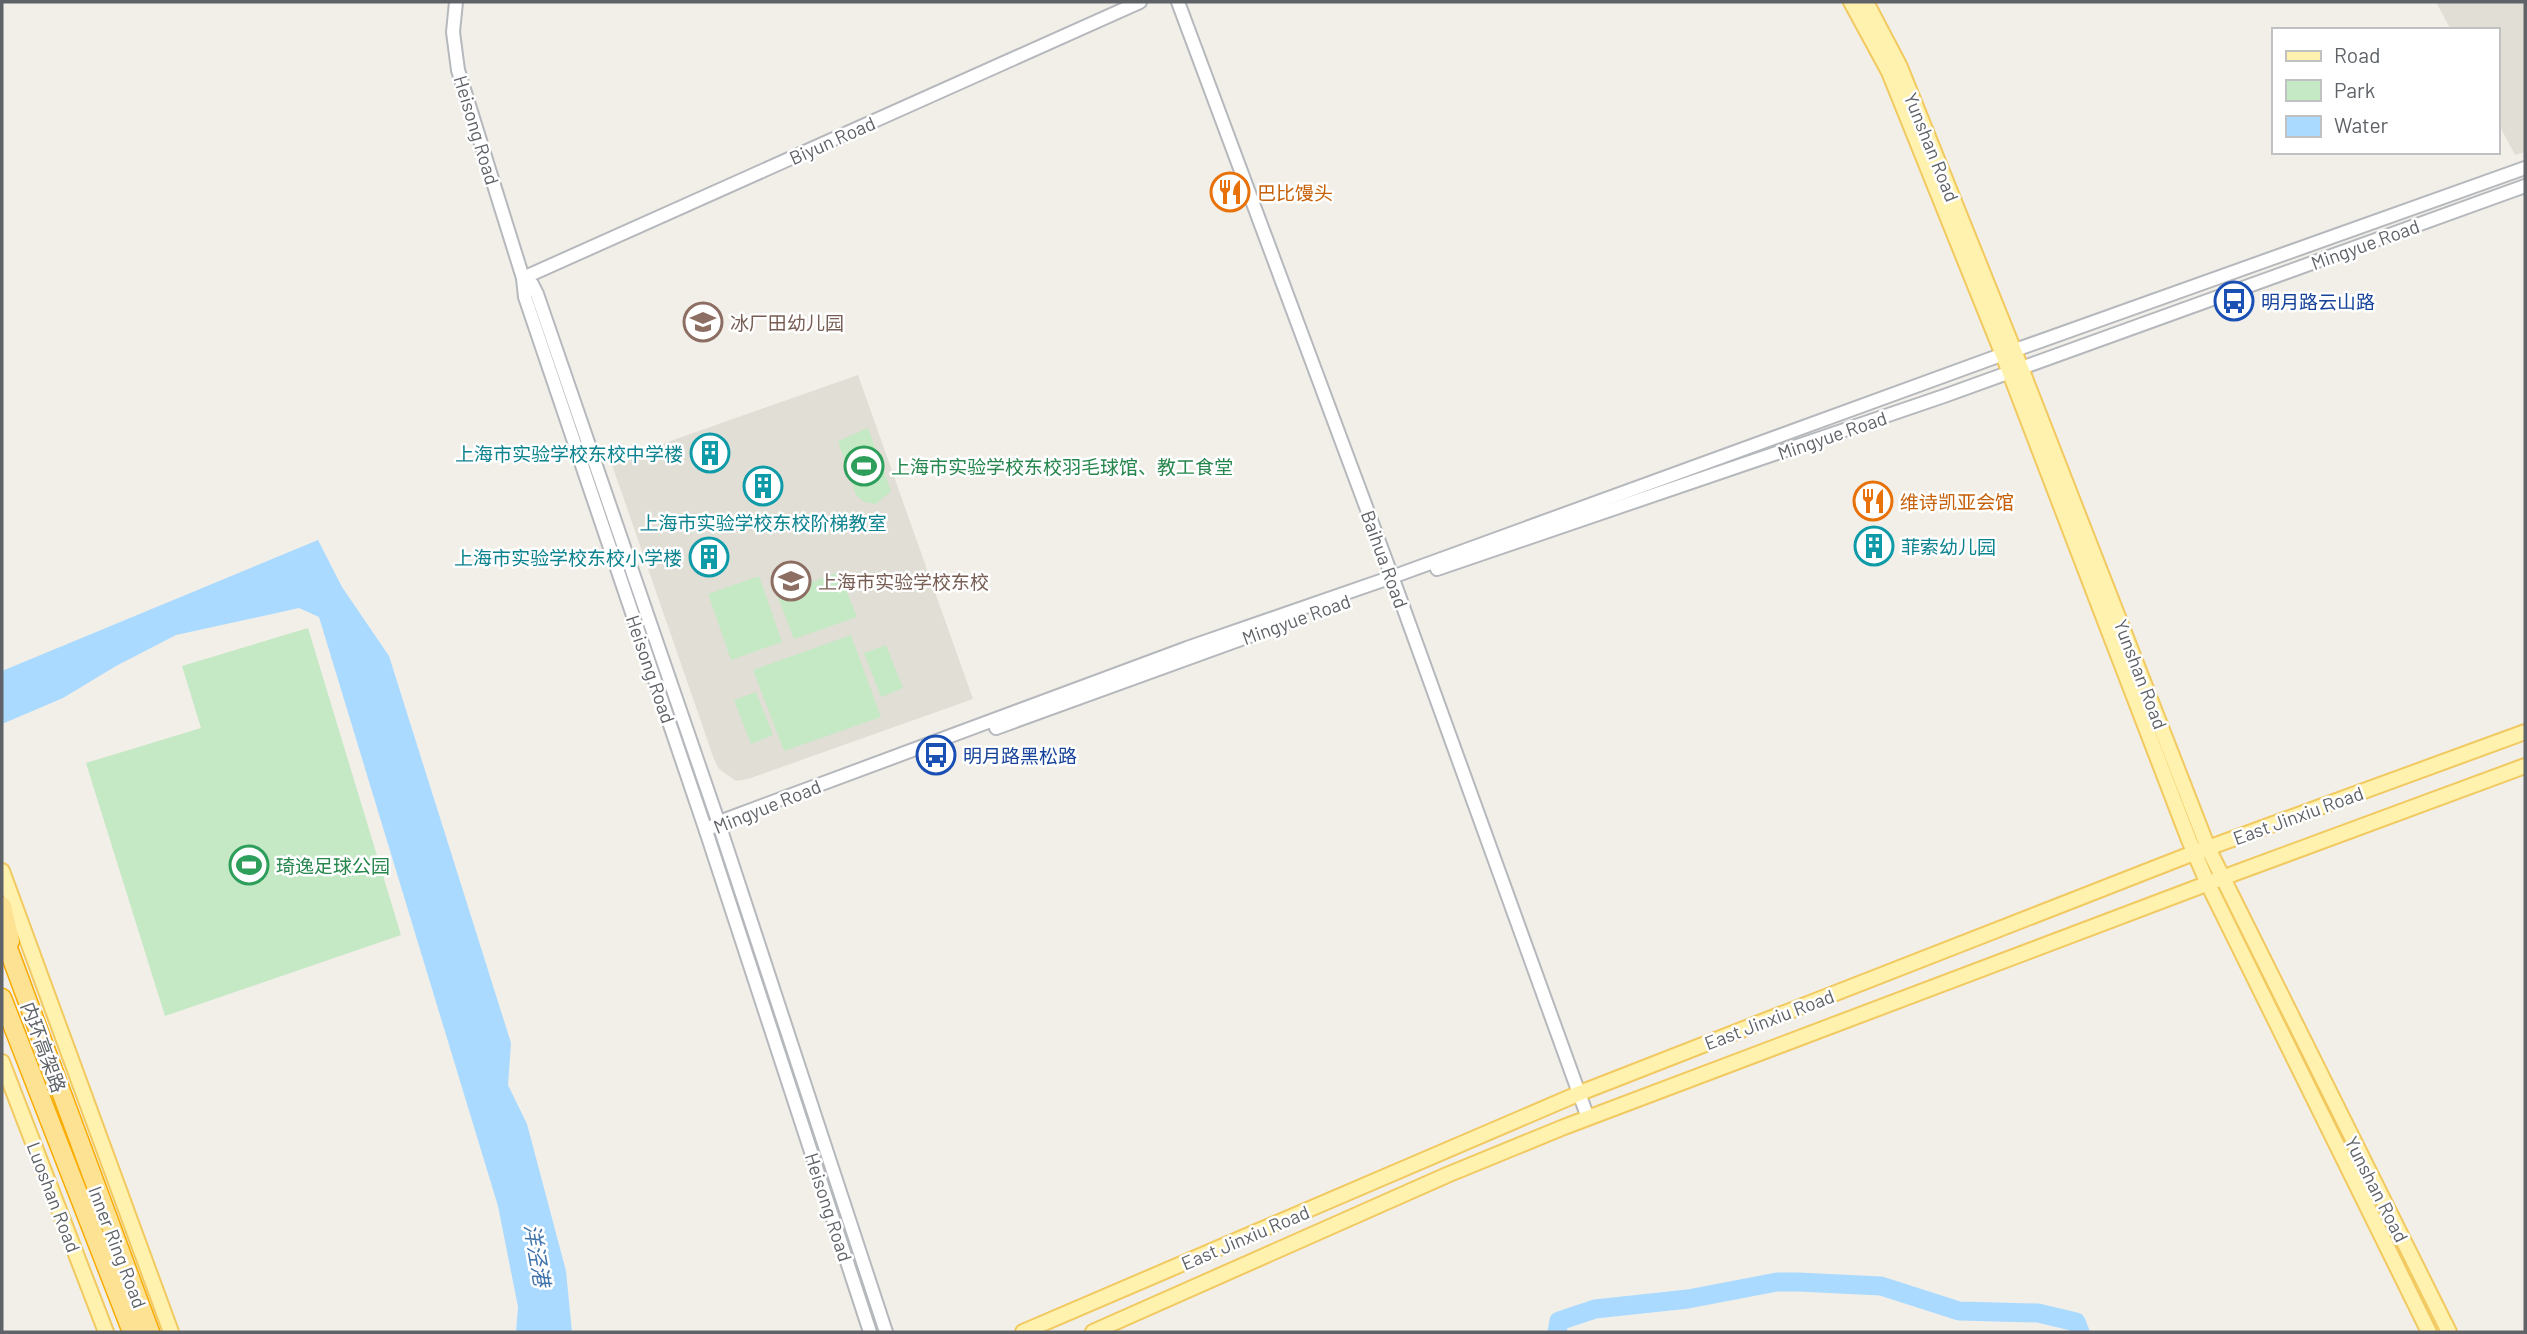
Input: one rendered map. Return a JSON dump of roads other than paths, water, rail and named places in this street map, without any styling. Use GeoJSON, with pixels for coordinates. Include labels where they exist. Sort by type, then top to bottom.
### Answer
{"type":"FeatureCollection","features":[{"type":"Feature","properties":{"kind":"highway"},"geometry":{"type":"LineString","coordinates":[[2,906],[16,972]]}},
{"type":"Feature","properties":{"kind":"highway","name":"内环高架路"},"geometry":{"type":"LineString","coordinates":[[2,932],[77,1165]]}},
{"type":"Feature","properties":{"kind":"highway","name":"内环高架路"},"geometry":{"type":"LineString","coordinates":[[2,998],[77,1165]]}},
{"type":"Feature","properties":{"kind":"highway","name":"Inner Ring Road"},"geometry":{"type":"LineString","coordinates":[[77,1165],[132,1332]]}},
{"type":"Feature","properties":{"kind":"highway","name":"Inner Ring Road"},"geometry":{"type":"LineString","coordinates":[[77,1165],[150,1332]]}},
{"type":"Feature","properties":{"kind":"main road","name":"Yunshan Road"},"geometry":{"type":"LineString","coordinates":[[1851,2],[1889,72],[2008,353]]}},
{"type":"Feature","properties":{"kind":"main road","name":"Yunshan Road"},"geometry":{"type":"LineString","coordinates":[[1866,2],[1900,67],[2014,370],[2202,850],[2208,884],[2429,1332]]}},
{"type":"Feature","properties":{"kind":"main road","name":"East Jinxiu Road"},"geometry":{"type":"LineString","coordinates":[[1023,1332],[1580,1093],[2202,850],[2525,732]]}},
{"type":"Feature","properties":{"kind":"main road","name":"East Jinxiu Road"},"geometry":{"type":"LineString","coordinates":[[1093,1332],[1447,1175],[1588,1118],[2525,766]]}},
{"type":"Feature","properties":{"kind":"main road","name":"Yunshan Road"},"geometry":{"type":"LineString","coordinates":[[2202,850],[2222,879],[2449,1332]]}},
{"type":"Feature","properties":{"kind":"main road"},"geometry":{"type":"LineString","coordinates":[[2,871],[171,1332]]}},
{"type":"Feature","properties":{"kind":"main road","name":"Luoshan Road"},"geometry":{"type":"LineString","coordinates":[[2,1062],[106,1332]]}},
{"type":"Feature","properties":{"kind":"street","name":"Heisong Road"},"geometry":{"type":"LineString","coordinates":[[456,2],[453,32],[458,70],[523,278],[525,297],[706,831],[870,1332]]}},
{"type":"Feature","properties":{"kind":"street","name":"Biyun Road"},"geometry":{"type":"LineString","coordinates":[[523,278],[1140,2]]}},
{"type":"Feature","properties":{"kind":"street","name":"Baihua Road"},"geometry":{"type":"LineString","coordinates":[[1178,2],[1393,580],[1588,1118]]}},
{"type":"Feature","properties":{"kind":"street","name":"Mingyue Road"},"geometry":{"type":"LineString","coordinates":[[1393,580],[2008,353],[2525,168]]}},
{"type":"Feature","properties":{"kind":"street","name":"Mingyue Road"},"geometry":{"type":"LineString","coordinates":[[706,831],[1162,657],[2014,370],[2525,186]]}},
{"type":"Feature","properties":{"kind":"street"},"geometry":{"type":"LineString","coordinates":[[523,278],[532,284],[537,294],[720,826],[886,1332]]}},
{"type":"Feature","properties":{"kind":"water","name":"洋泾港"},"geometry":{"type":"Polygon","coordinates":[[[318,540],[342,587],[389,656],[511,1043],[508,1085],[527,1124],[566,1271],[572,1332],[516,1332],[518,1307],[498,1206],[319,617],[299,608],[176,635],[116,666],[63,698],[2,724],[2,671],[318,540]]]}},
{"type":"Feature","properties":{"kind":"waterway"},"geometry":{"type":"LineString","coordinates":[[1557,1332],[1559,1321],[1595,1309],[1688,1299],[1777,1282],[1881,1286],[1959,1311],[2038,1313],[2076,1322],[2080,1332]]}},
{"type":"Feature","properties":{"kind":"place","name":"巴比馒头"},"geometry":{"type":"Point","coordinates":[1230,192]}},
{"type":"Feature","properties":{"kind":"place","name":"明月路云山路"},"geometry":{"type":"Point","coordinates":[2234,301]}},
{"type":"Feature","properties":{"kind":"place","name":"冰厂田幼儿园"},"geometry":{"type":"Point","coordinates":[703,322]}},
{"type":"Feature","properties":{"kind":"place","name":"上海市实验学校东校中学楼"},"geometry":{"type":"Point","coordinates":[710,453]}},
{"type":"Feature","properties":{"kind":"place","name":"上海市实验学校东校羽毛球馆、教工食堂"},"geometry":{"type":"Point","coordinates":[864,466]}},
{"type":"Feature","properties":{"kind":"place","name":"上海市实验学校东校阶梯教室"},"geometry":{"type":"Point","coordinates":[763,486]}},
{"type":"Feature","properties":{"kind":"place","name":"维诗凯亚会馆"},"geometry":{"type":"Point","coordinates":[1873,501]}},
{"type":"Feature","properties":{"kind":"place","name":"菲索幼儿园"},"geometry":{"type":"Point","coordinates":[1874,546]}},
{"type":"Feature","properties":{"kind":"place","name":"上海市实验学校东校小学楼"},"geometry":{"type":"Point","coordinates":[709,557]}},
{"type":"Feature","properties":{"kind":"place","name":"上海市实验学校东校"},"geometry":{"type":"Point","coordinates":[791,581]}},
{"type":"Feature","properties":{"kind":"place","name":"明月路黑松路"},"geometry":{"type":"Point","coordinates":[936,755]}},
{"type":"Feature","properties":{"kind":"place","name":"琦逸足球公园"},"geometry":{"type":"Point","coordinates":[249,865]}}]}
